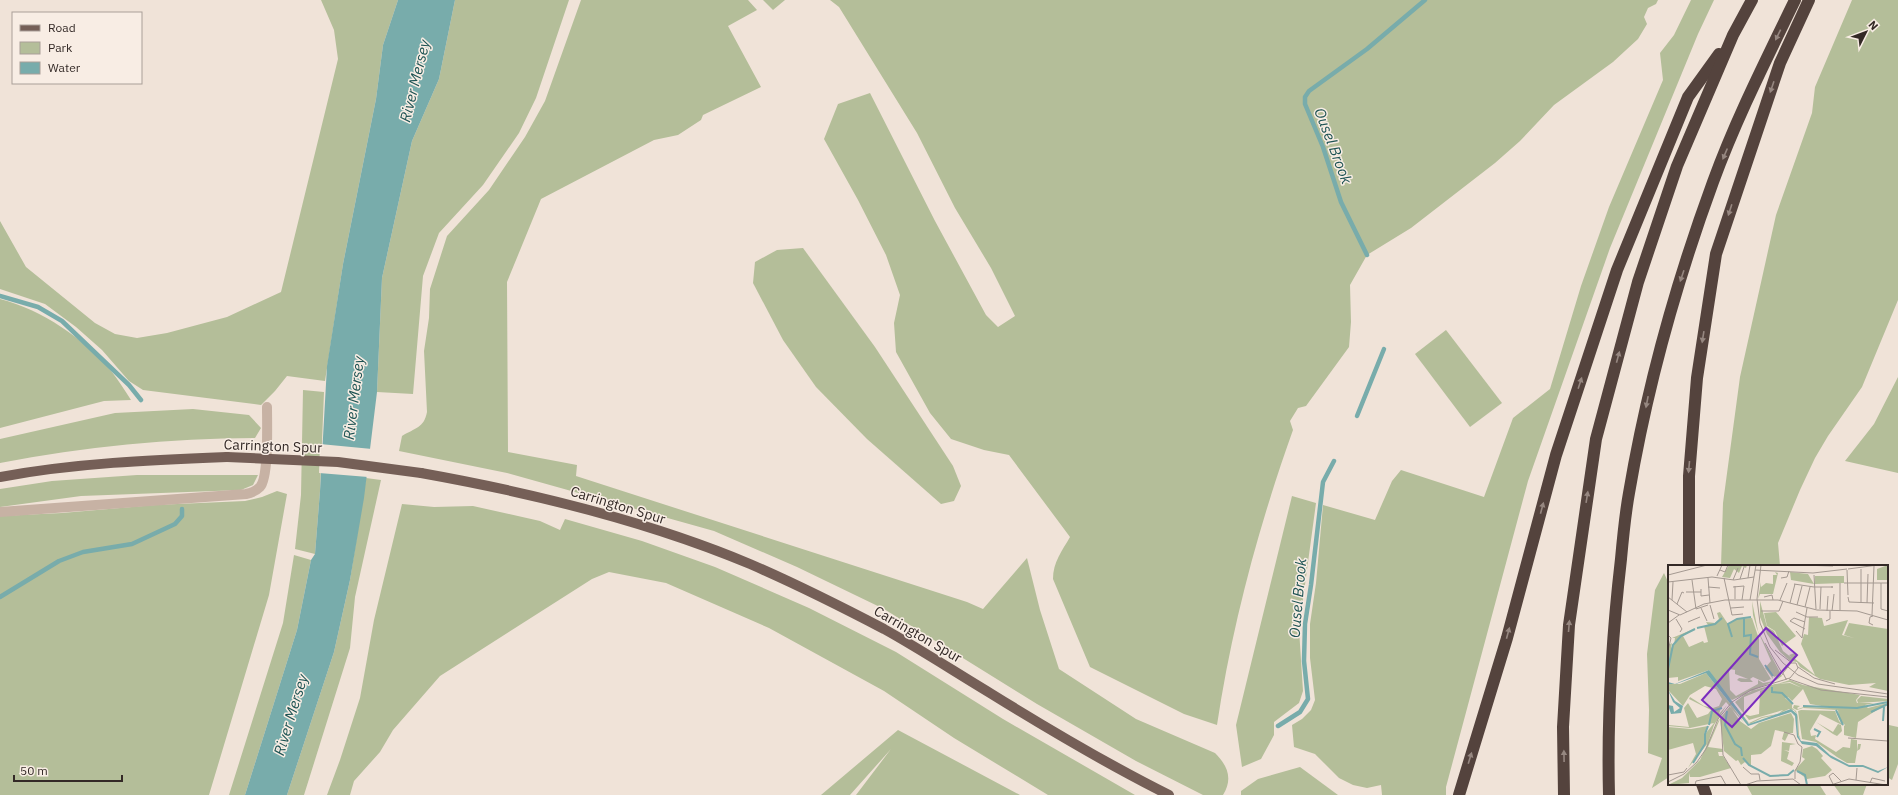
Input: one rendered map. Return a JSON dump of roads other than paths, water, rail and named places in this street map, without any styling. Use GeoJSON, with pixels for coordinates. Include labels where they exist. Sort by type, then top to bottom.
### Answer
{"type":"FeatureCollection","features":[{"type":"Feature","properties":{"kind":"highway"},"geometry":{"type":"LineString","coordinates":[[1564,795],[1563,727],[1569,625],[1596,440],[1638,282],[1677,166],[1733,35],[1752,0]]}},
{"type":"Feature","properties":{"kind":"highway"},"geometry":{"type":"LineString","coordinates":[[1609,795],[1610,693],[1616,600],[1628,495],[1649,393],[1676,293],[1714,181],[1754,83],[1795,0]]}},
{"type":"Feature","properties":{"kind":"highway"},"geometry":{"type":"LineString","coordinates":[[1689,565],[1689,476],[1697,378],[1716,254],[1780,63],[1809,0]]}},
{"type":"Feature","properties":{"kind":"highway"},"geometry":{"type":"LineString","coordinates":[[1459,795],[1507,638],[1556,455],[1617,270],[1688,97],[1733,35]]}},
{"type":"Feature","properties":{"kind":"highway"},"geometry":{"type":"LineString","coordinates":[[1702,785],[1706,795]]}},
{"type":"Feature","properties":{"kind":"main road","name":"Carrington Spur"},"geometry":{"type":"LineString","coordinates":[[0,477],[55,468],[148,460],[227,457],[338,462],[421,473],[505,488],[587,508],[694,543],[749,564],[803,588],[886,630],[1084,750],[1169,795]]}},
{"type":"Feature","properties":{"kind":"street"},"geometry":{"type":"LineString","coordinates":[[0,512],[239,496],[253,492],[261,486],[265,468],[267,407]]}},
{"type":"Feature","properties":{"kind":"water","name":"River Mersey"},"geometry":{"type":"Polygon","coordinates":[[[398,0],[455,0],[439,79],[412,141],[382,278],[377,392],[364,498],[350,580],[334,652],[287,795],[245,795],[297,630],[311,560],[315,554],[327,366],[343,264],[376,99],[383,45],[398,0]]]}},
{"type":"Feature","properties":{"kind":"waterway","name":"Ousel Brook"},"geometry":{"type":"LineString","coordinates":[[1367,255],[1341,202],[1323,147],[1305,104],[1305,97],[1309,91],[1367,49],[1425,0]]}},
{"type":"Feature","properties":{"kind":"waterway"},"geometry":{"type":"LineString","coordinates":[[0,296],[38,307],[62,321],[129,385],[141,400]]}},
{"type":"Feature","properties":{"kind":"waterway","name":"Ousel Brook"},"geometry":{"type":"LineString","coordinates":[[1357,416],[1384,349]]}},
{"type":"Feature","properties":{"kind":"waterway","name":"Ousel Brook"},"geometry":{"type":"LineString","coordinates":[[1278,726],[1300,712],[1308,699],[1304,661],[1305,624],[1323,482],[1334,461]]}},
{"type":"Feature","properties":{"kind":"waterway"},"geometry":{"type":"LineString","coordinates":[[0,597],[59,561],[83,552],[132,544],[175,524],[182,516],[182,509]]}}]}
